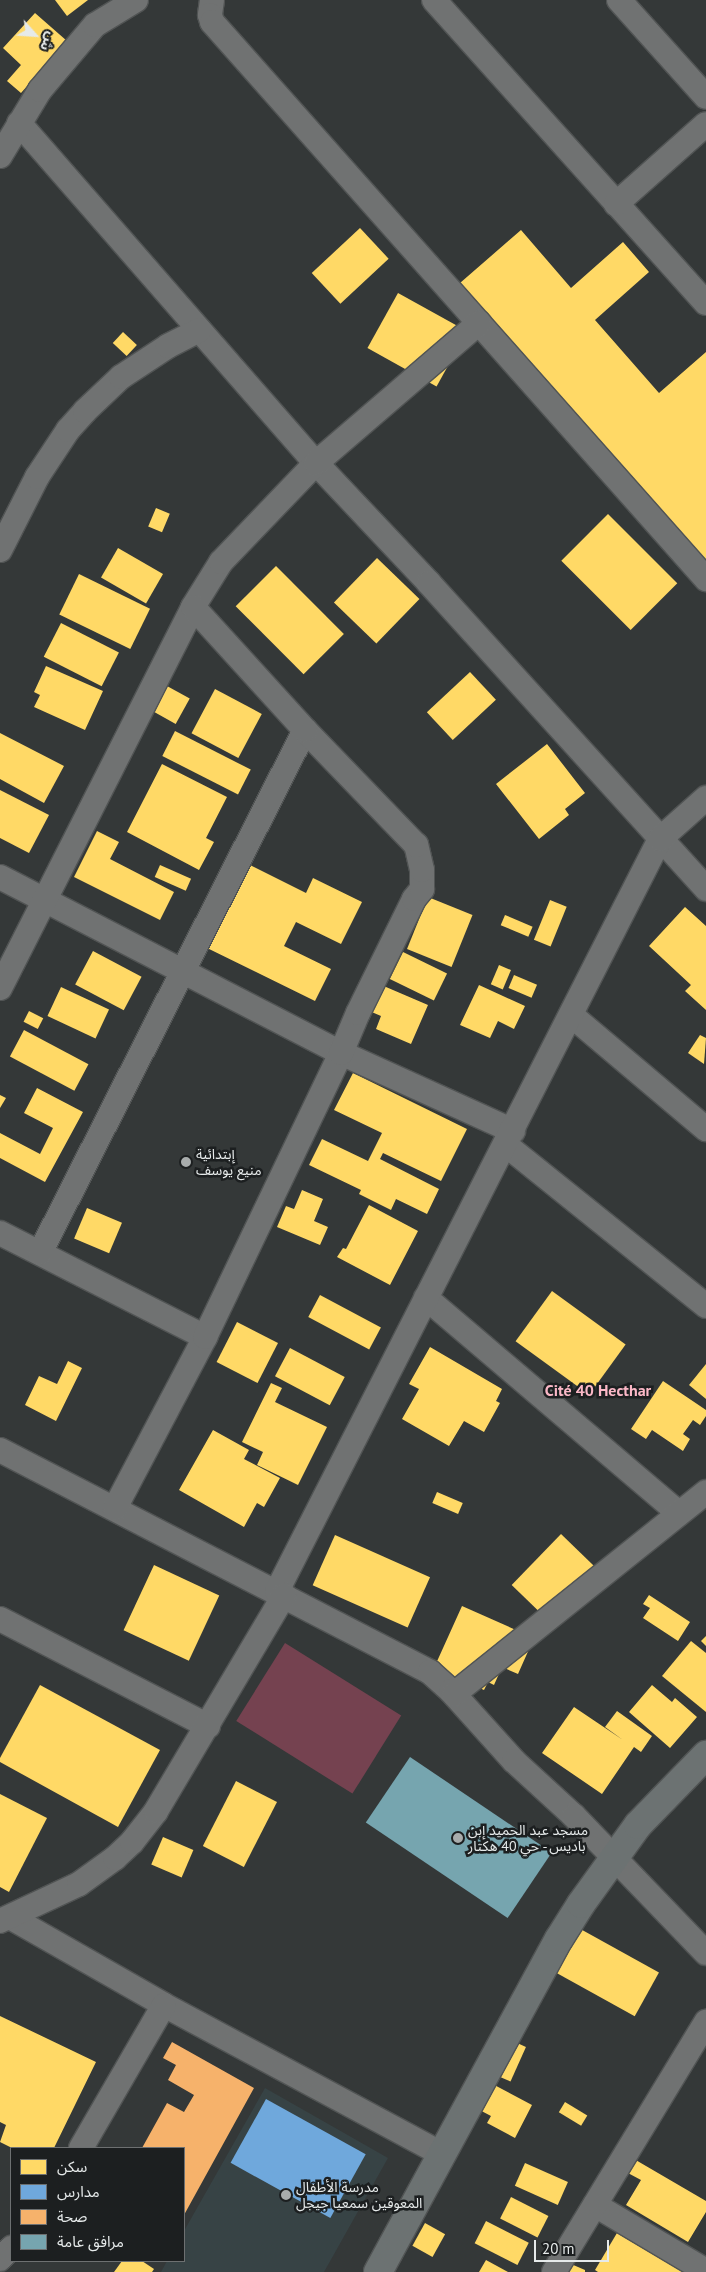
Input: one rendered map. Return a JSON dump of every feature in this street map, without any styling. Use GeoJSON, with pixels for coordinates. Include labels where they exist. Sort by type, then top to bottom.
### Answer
{"type":"FeatureCollection","features":[{"type":"Feature","properties":{"kind":"main road"},"geometry":{"type":"LineString","coordinates":[[378,2272],[559,1940],[614,1858],[644,1818],[706,1755]]}},
{"type":"Feature","properties":{"kind":"street"},"geometry":{"type":"LineString","coordinates":[[0,156],[40,90],[95,25],[136,0]]}},
{"type":"Feature","properties":{"kind":"street"},"geometry":{"type":"LineString","coordinates":[[212,0],[210,15],[212,22],[706,579]]}},
{"type":"Feature","properties":{"kind":"street"},"geometry":{"type":"LineString","coordinates":[[434,0],[706,302]]}},
{"type":"Feature","properties":{"kind":"street"},"geometry":{"type":"LineString","coordinates":[[619,0],[706,97]]}},
{"type":"Feature","properties":{"kind":"street"},"geometry":{"type":"LineString","coordinates":[[19,124],[316,463],[429,583],[706,889]]}},
{"type":"Feature","properties":{"kind":"street"},"geometry":{"type":"LineString","coordinates":[[616,204],[706,124]]}},
{"type":"Feature","properties":{"kind":"street"},"geometry":{"type":"LineString","coordinates":[[0,988],[193,607],[226,554],[316,463],[479,323]]}},
{"type":"Feature","properties":{"kind":"street"},"geometry":{"type":"LineString","coordinates":[[0,550],[37,477],[68,430],[85,411],[121,377],[162,350],[199,330]]}},
{"type":"Feature","properties":{"kind":"street"},"geometry":{"type":"LineString","coordinates":[[115,1508],[205,1337],[341,1053],[358,1013],[414,899],[422,889],[422,870],[416,845],[305,730],[193,607]]}},
{"type":"Feature","properties":{"kind":"street"},"geometry":{"type":"LineString","coordinates":[[40,1253],[305,730]]}},
{"type":"Feature","properties":{"kind":"street"},"geometry":{"type":"LineString","coordinates":[[5,1919],[79,1884],[121,1853],[156,1811],[208,1726],[280,1593],[426,1298],[510,1138],[660,839],[706,798]]}},
{"type":"Feature","properties":{"kind":"street"},"geometry":{"type":"LineString","coordinates":[[0,877],[510,1138],[706,1306]]}},
{"type":"Feature","properties":{"kind":"street"},"geometry":{"type":"LineString","coordinates":[[571,1016],[706,1128]]}},
{"type":"Feature","properties":{"kind":"street"},"geometry":{"type":"LineString","coordinates":[[0,1233],[205,1337]]}},
{"type":"Feature","properties":{"kind":"street"},"geometry":{"type":"LineString","coordinates":[[426,1298],[679,1513]]}},
{"type":"Feature","properties":{"kind":"street"},"geometry":{"type":"LineString","coordinates":[[0,1450],[430,1672],[454,1694],[514,1761],[574,1816],[706,1952]]}},
{"type":"Feature","properties":{"kind":"street"},"geometry":{"type":"LineString","coordinates":[[454,1694],[706,1492]]}},
{"type":"Feature","properties":{"kind":"street"},"geometry":{"type":"LineString","coordinates":[[0,1619],[208,1726]]}},
{"type":"Feature","properties":{"kind":"street"},"geometry":{"type":"LineString","coordinates":[[5,1919],[442,2154]]}},
{"type":"Feature","properties":{"kind":"street"},"geometry":{"type":"LineString","coordinates":[[82,2147],[164,2005]]}},
{"type":"Feature","properties":{"kind":"street"},"geometry":{"type":"LineString","coordinates":[[554,2272],[706,2022]]}},
{"type":"Feature","properties":{"kind":"street"},"geometry":{"type":"LineString","coordinates":[[595,2204],[706,2271]]}},
{"type":"Feature","properties":{"kind":"street"},"geometry":{"type":"LineString","coordinates":[[0,2259],[10,2249]]}},
{"type":"Feature","properties":{"kind":"shaded area"},"geometry":{"type":"Polygon","coordinates":[[[285,1643],[401,1716],[352,1794],[236,1721],[285,1643]]]}},
{"type":"Feature","properties":{"kind":"shaded area","name":"مدرسة الأطفال المعوقين سمعيا جيجل"},"geometry":{"type":"Polygon","coordinates":[[[265,2088],[388,2158],[324,2272],[161,2272],[166,2262],[185,2262],[185,2229],[265,2088]]]}},
{"type":"Feature","properties":{"kind":"building: سكن"},"geometry":{"type":"Polygon","coordinates":[[[55,0],[88,0],[67,16],[55,0]]]}},
{"type":"Feature","properties":{"kind":"building: سكن"},"geometry":{"type":"Polygon","coordinates":[[[35,13],[67,41],[21,93],[7,81],[21,65],[3,48],[35,13]]]}},
{"type":"Feature","properties":{"kind":"building: سكن"},"geometry":{"type":"Polygon","coordinates":[[[360,228],[389,259],[340,304],[312,273],[360,228]]]}},
{"type":"Feature","properties":{"kind":"building: سكن"},"geometry":{"type":"Polygon","coordinates":[[[521,230],[571,288],[623,242],[649,272],[595,320],[659,393],[706,352],[706,565],[460,283],[521,230]]]}},
{"type":"Feature","properties":{"kind":"building: سكن"},"geometry":{"type":"Polygon","coordinates":[[[398,293],[467,331],[437,386],[367,348],[398,293]]]}},
{"type":"Feature","properties":{"kind":"building: سكن"},"geometry":{"type":"Polygon","coordinates":[[[123,332],[137,345],[127,356],[113,343],[123,332]]]}},
{"type":"Feature","properties":{"kind":"building: سكن"},"geometry":{"type":"Polygon","coordinates":[[[156,508],[170,514],[162,532],[148,526],[156,508]]]}},
{"type":"Feature","properties":{"kind":"building: سكن"},"geometry":{"type":"Polygon","coordinates":[[[608,514],[677,583],[631,630],[561,561],[608,514]]]}},
{"type":"Feature","properties":{"kind":"building: سكن"},"geometry":{"type":"Polygon","coordinates":[[[118,548],[163,574],[146,603],[101,577],[118,548]]]}},
{"type":"Feature","properties":{"kind":"building: سكن"},"geometry":{"type":"Polygon","coordinates":[[[377,558],[419,599],[376,644],[334,603],[377,558]]]}},
{"type":"Feature","properties":{"kind":"building: سكن"},"geometry":{"type":"Polygon","coordinates":[[[276,566],[344,634],[304,674],[236,606],[276,566]]]}},
{"type":"Feature","properties":{"kind":"building: سكن"},"geometry":{"type":"Polygon","coordinates":[[[79,574],[150,609],[130,649],[59,614],[79,574]]]}},
{"type":"Feature","properties":{"kind":"building: سكن"},"geometry":{"type":"Polygon","coordinates":[[[61,623],[119,653],[102,686],[44,657],[61,623]]]}},
{"type":"Feature","properties":{"kind":"building: سكن"},"geometry":{"type":"Polygon","coordinates":[[[46,666],[103,691],[85,730],[34,707],[40,695],[34,692],[46,666]]]}},
{"type":"Feature","properties":{"kind":"building: سكن"},"geometry":{"type":"Polygon","coordinates":[[[470,672],[496,700],[453,740],[427,712],[470,672]]]}},
{"type":"Feature","properties":{"kind":"building: سكن"},"geometry":{"type":"Polygon","coordinates":[[[167,686],[190,699],[176,724],[153,711],[167,686]]]}},
{"type":"Feature","properties":{"kind":"building: سكن"},"geometry":{"type":"Polygon","coordinates":[[[215,689],[262,714],[238,758],[192,733],[215,689]]]}},
{"type":"Feature","properties":{"kind":"building: سكن"},"geometry":{"type":"Polygon","coordinates":[[[175,731],[251,770],[238,795],[162,756],[175,731]]]}},
{"type":"Feature","properties":{"kind":"building: سكن"},"geometry":{"type":"Polygon","coordinates":[[[0,733],[64,766],[44,803],[0,779],[0,733]]]}},
{"type":"Feature","properties":{"kind":"building: سكن"},"geometry":{"type":"Polygon","coordinates":[[[547,744],[585,793],[565,809],[569,815],[539,839],[496,784],[547,744]]]}},
{"type":"Feature","properties":{"kind":"building: سكن"},"geometry":{"type":"Polygon","coordinates":[[[162,764],[227,797],[206,838],[214,842],[199,870],[127,832],[162,764]]]}},
{"type":"Feature","properties":{"kind":"building: سكن"},"geometry":{"type":"Polygon","coordinates":[[[0,790],[49,815],[29,853],[0,838],[0,790]]]}},
{"type":"Feature","properties":{"kind":"building: سكن"},"geometry":{"type":"Polygon","coordinates":[[[97,831],[119,842],[110,859],[174,892],[160,920],[74,877],[97,831]]]}},
{"type":"Feature","properties":{"kind":"building: سكن"},"geometry":{"type":"Polygon","coordinates":[[[246,863],[306,893],[313,878],[362,902],[341,944],[296,922],[284,946],[331,969],[315,1001],[205,947],[246,863]]]}},
{"type":"Feature","properties":{"kind":"building: سكن"},"geometry":{"type":"Polygon","coordinates":[[[160,865],[191,879],[186,891],[155,877],[160,865]]]}},
{"type":"Feature","properties":{"kind":"building: سكن"},"geometry":{"type":"Polygon","coordinates":[[[428,897],[473,915],[452,967],[407,949],[428,897]]]}},
{"type":"Feature","properties":{"kind":"building: سكن"},"geometry":{"type":"Polygon","coordinates":[[[550,900],[567,907],[551,947],[534,940],[550,900]]]}},
{"type":"Feature","properties":{"kind":"building: سكن"},"geometry":{"type":"Polygon","coordinates":[[[685,907],[706,926],[706,1010],[685,991],[691,985],[649,946],[685,907]]]}},
{"type":"Feature","properties":{"kind":"building: سكن"},"geometry":{"type":"Polygon","coordinates":[[[505,915],[533,927],[528,937],[501,925],[505,915]]]}},
{"type":"Feature","properties":{"kind":"building: سكن"},"geometry":{"type":"Polygon","coordinates":[[[93,951],[142,977],[124,1010],[75,985],[93,951]]]}},
{"type":"Feature","properties":{"kind":"building: سكن"},"geometry":{"type":"Polygon","coordinates":[[[403,952],[447,973],[434,1000],[390,979],[403,952]]]}},
{"type":"Feature","properties":{"kind":"building: سكن"},"geometry":{"type":"Polygon","coordinates":[[[499,965],[511,970],[503,989],[491,984],[499,965]]]}},
{"type":"Feature","properties":{"kind":"building: سكن"},"geometry":{"type":"Polygon","coordinates":[[[514,975],[537,985],[532,998],[509,988],[514,975]]]}},
{"type":"Feature","properties":{"kind":"building: سكن"},"geometry":{"type":"Polygon","coordinates":[[[379,984],[428,1005],[411,1044],[376,1029],[381,1016],[367,1010],[379,984]]]}},
{"type":"Feature","properties":{"kind":"building: سكن"},"geometry":{"type":"Polygon","coordinates":[[[479,985],[525,1006],[514,1029],[498,1021],[490,1038],[460,1025],[479,985]]]}},
{"type":"Feature","properties":{"kind":"building: سكن"},"geometry":{"type":"Polygon","coordinates":[[[61,987],[109,1009],[96,1038],[47,1016],[61,987]]]}},
{"type":"Feature","properties":{"kind":"building: سكن"},"geometry":{"type":"Polygon","coordinates":[[[29,1011],[43,1018],[38,1029],[24,1022],[29,1011]]]}},
{"type":"Feature","properties":{"kind":"building: سكن"},"geometry":{"type":"Polygon","coordinates":[[[24,1030],[88,1064],[74,1091],[10,1056],[24,1030]]]}},
{"type":"Feature","properties":{"kind":"building: سكن"},"geometry":{"type":"Polygon","coordinates":[[[700,1035],[706,1038],[704,1064],[688,1053],[700,1035]]]}},
{"type":"Feature","properties":{"kind":"building: سكن"},"geometry":{"type":"Polygon","coordinates":[[[353,1073],[467,1129],[441,1181],[383,1153],[380,1159],[439,1189],[427,1214],[396,1199],[391,1210],[359,1194],[361,1190],[309,1165],[322,1139],[368,1161],[382,1133],[334,1110],[353,1073]]]}},
{"type":"Feature","properties":{"kind":"building: سكن"},"geometry":{"type":"Polygon","coordinates":[[[37,1088],[83,1112],[45,1182],[0,1158],[0,1133],[40,1154],[53,1128],[24,1113],[37,1088]]]}},
{"type":"Feature","properties":{"kind":"building: سكن"},"geometry":{"type":"Polygon","coordinates":[[[0,1095],[6,1098],[0,1108],[0,1095]]]}},
{"type":"Feature","properties":{"kind":"building: سكن"},"geometry":{"type":"Polygon","coordinates":[[[302,1190],[323,1199],[314,1221],[328,1227],[320,1245],[277,1227],[286,1206],[294,1209],[302,1190]]]}},
{"type":"Feature","properties":{"kind":"building: سكن"},"geometry":{"type":"Polygon","coordinates":[[[369,1205],[418,1231],[390,1285],[337,1257],[343,1248],[346,1249],[369,1205]]]}},
{"type":"Feature","properties":{"kind":"building: سكن"},"geometry":{"type":"Polygon","coordinates":[[[87,1208],[122,1223],[109,1253],[74,1238],[87,1208]]]}},
{"type":"Feature","properties":{"kind":"building: سكن"},"geometry":{"type":"Polygon","coordinates":[[[552,1291],[626,1344],[589,1395],[516,1341],[552,1291]]]}},
{"type":"Feature","properties":{"kind":"building: سكن"},"geometry":{"type":"Polygon","coordinates":[[[320,1295],[381,1327],[369,1349],[308,1317],[320,1295]]]}},
{"type":"Feature","properties":{"kind":"building: سكن"},"geometry":{"type":"Polygon","coordinates":[[[237,1322],[278,1343],[258,1383],[217,1362],[237,1322]]]}},
{"type":"Feature","properties":{"kind":"building: سكن"},"geometry":{"type":"Polygon","coordinates":[[[430,1347],[502,1389],[496,1401],[500,1403],[484,1432],[464,1421],[449,1446],[402,1419],[419,1389],[409,1384],[430,1347]]]}},
{"type":"Feature","properties":{"kind":"building: سكن"},"geometry":{"type":"Polygon","coordinates":[[[290,1348],[345,1377],[330,1405],[275,1376],[290,1348]]]}},
{"type":"Feature","properties":{"kind":"building: سكن"},"geometry":{"type":"Polygon","coordinates":[[[68,1361],[82,1368],[56,1421],[25,1405],[39,1376],[57,1384],[68,1361]]]}},
{"type":"Feature","properties":{"kind":"building: سكن"},"geometry":{"type":"Polygon","coordinates":[[[706,1364],[706,1399],[689,1385],[706,1364]]]}},
{"type":"Feature","properties":{"kind":"building: سكن"},"geometry":{"type":"Polygon","coordinates":[[[663,1381],[706,1410],[706,1416],[700,1425],[693,1420],[683,1434],[690,1439],[683,1451],[652,1430],[646,1439],[631,1429],[663,1381]]]}},
{"type":"Feature","properties":{"kind":"building: سكن"},"geometry":{"type":"Polygon","coordinates":[[[271,1383],[282,1388],[275,1402],[327,1427],[298,1485],[257,1465],[263,1452],[242,1442],[271,1383]]]}},
{"type":"Feature","properties":{"kind":"building: سكن"},"geometry":{"type":"Polygon","coordinates":[[[213,1430],[249,1450],[244,1459],[280,1478],[264,1507],[257,1503],[244,1527],[179,1490],[213,1430]]]}},
{"type":"Feature","properties":{"kind":"building: سكن"},"geometry":{"type":"Polygon","coordinates":[[[437,1492],[463,1503],[458,1514],[432,1503],[437,1492]]]}},
{"type":"Feature","properties":{"kind":"building: سكن"},"geometry":{"type":"Polygon","coordinates":[[[561,1534],[601,1573],[552,1624],[512,1585],[561,1534]]]}},
{"type":"Feature","properties":{"kind":"building: سكن"},"geometry":{"type":"Polygon","coordinates":[[[335,1535],[430,1577],[408,1628],[313,1585],[335,1535]]]}},
{"type":"Feature","properties":{"kind":"building: سكن"},"geometry":{"type":"Polygon","coordinates":[[[154,1565],[219,1595],[189,1661],[124,1630],[154,1565]]]}},
{"type":"Feature","properties":{"kind":"building: سكن"},"geometry":{"type":"Polygon","coordinates":[[[649,1595],[690,1622],[678,1641],[643,1618],[650,1608],[643,1604],[649,1595]]]}},
{"type":"Feature","properties":{"kind":"building: سكن"},"geometry":{"type":"Polygon","coordinates":[[[462,1606],[534,1638],[518,1674],[502,1667],[494,1685],[488,1682],[484,1690],[434,1668],[462,1606]]]}},
{"type":"Feature","properties":{"kind":"building: سكن"},"geometry":{"type":"Polygon","coordinates":[[[706,1636],[706,1646],[701,1641],[706,1636]]]}},
{"type":"Feature","properties":{"kind":"building: سكن"},"geometry":{"type":"Polygon","coordinates":[[[691,1641],[706,1653],[706,1712],[662,1676],[691,1641]]]}},
{"type":"Feature","properties":{"kind":"building: سكن"},"geometry":{"type":"Polygon","coordinates":[[[40,1685],[160,1750],[118,1827],[0,1762],[0,1758],[40,1685]]]}},
{"type":"Feature","properties":{"kind":"building: سكن"},"geometry":{"type":"Polygon","coordinates":[[[652,1685],[672,1702],[675,1698],[697,1717],[670,1748],[629,1712],[652,1685]]]}},
{"type":"Feature","properties":{"kind":"building: سكن"},"geometry":{"type":"Polygon","coordinates":[[[574,1707],[623,1740],[605,1727],[617,1711],[652,1736],[641,1752],[634,1747],[602,1794],[542,1753],[574,1707]]]}},
{"type":"Feature","properties":{"kind":"building: سكن"},"geometry":{"type":"Polygon","coordinates":[[[236,1781],[277,1802],[244,1867],[203,1846],[236,1781]]]}},
{"type":"Feature","properties":{"kind":"building: سكن"},"geometry":{"type":"Polygon","coordinates":[[[0,1794],[47,1818],[9,1892],[0,1887],[0,1794]]]}},
{"type":"Feature","properties":{"kind":"building: سكن"},"geometry":{"type":"Polygon","coordinates":[[[163,1837],[193,1850],[182,1878],[151,1865],[163,1837]]]}},
{"type":"Feature","properties":{"kind":"building: سكن"},"geometry":{"type":"Polygon","coordinates":[[[575,1926],[659,1973],[635,2016],[551,1970],[575,1926]]]}},
{"type":"Feature","properties":{"kind":"building: سكن"},"geometry":{"type":"Polygon","coordinates":[[[0,2016],[96,2062],[54,2147],[10,2147],[0,2142],[6,2125],[0,2122],[0,2016]]]}},
{"type":"Feature","properties":{"kind":"building: سكن"},"geometry":{"type":"Polygon","coordinates":[[[515,2042],[526,2047],[511,2082],[500,2077],[515,2042]]]}},
{"type":"Feature","properties":{"kind":"building: سكن"},"geometry":{"type":"Polygon","coordinates":[[[483,2079],[532,2105],[515,2138],[487,2123],[491,2116],[470,2105],[483,2079]]]}},
{"type":"Feature","properties":{"kind":"building: سكن"},"geometry":{"type":"Polygon","coordinates":[[[565,2102],[587,2115],[581,2126],[559,2112],[565,2102]]]}},
{"type":"Feature","properties":{"kind":"building: سكن"},"geometry":{"type":"Polygon","coordinates":[[[634,2159],[706,2201],[706,2212],[688,2242],[626,2205],[641,2180],[626,2172],[634,2159]]]}},
{"type":"Feature","properties":{"kind":"building: سكن"},"geometry":{"type":"Polygon","coordinates":[[[525,2163],[568,2182],[558,2205],[515,2186],[525,2163]]]}},
{"type":"Feature","properties":{"kind":"building: سكن"},"geometry":{"type":"Polygon","coordinates":[[[511,2197],[548,2216],[538,2237],[500,2218],[511,2197]]]}},
{"type":"Feature","properties":{"kind":"building: سكن"},"geometry":{"type":"Polygon","coordinates":[[[486,2221],[529,2243],[517,2265],[475,2243],[486,2221]]]}},
{"type":"Feature","properties":{"kind":"building: سكن"},"geometry":{"type":"Polygon","coordinates":[[[425,2223],[445,2234],[433,2257],[412,2246],[425,2223]]]}},
{"type":"Feature","properties":{"kind":"building: سكن"},"geometry":{"type":"Polygon","coordinates":[[[617,2233],[683,2272],[598,2272],[595,2270],[617,2233]]]}},
{"type":"Feature","properties":{"kind":"building: سكن"},"geometry":{"type":"Polygon","coordinates":[[[486,2260],[508,2272],[479,2272],[486,2260]]]}},
{"type":"Feature","properties":{"kind":"building: سكن"},"geometry":{"type":"Polygon","coordinates":[[[121,2262],[144,2262],[154,2269],[152,2272],[114,2272],[121,2262]]]}},
{"type":"Feature","properties":{"kind":"building: سكن"},"geometry":{"type":"Polygon","coordinates":[[[571,2264],[585,2270],[585,2272],[568,2272],[571,2264]]]}},
{"type":"Feature","properties":{"kind":"building: مدارس"},"geometry":{"type":"Polygon","coordinates":[[[266,2099],[366,2154],[330,2218],[231,2163],[266,2099]]]}},
{"type":"Feature","properties":{"kind":"building: صحة"},"geometry":{"type":"Polygon","coordinates":[[[172,2042],[254,2088],[185,2213],[185,2147],[143,2147],[167,2103],[184,2112],[194,2095],[168,2080],[176,2065],[163,2058],[172,2042]]]}},
{"type":"Feature","properties":{"kind":"building: مرافق عامة","name":"مسجد عبد الحميد إبن باديس - حي 40 هكتار"},"geometry":{"type":"Polygon","coordinates":[[[410,1757],[552,1853],[508,1918],[366,1822],[410,1757]]]}},
{"type":"Feature","properties":{"kind":"place","name":"إبتدائية منيع يوسف"},"geometry":{"type":"Point","coordinates":[186,1162]}},
{"type":"Feature","properties":{"kind":"place","name":"مسجد عبد الحميد إبن باديس - حي 40 هكتار"},"geometry":{"type":"Point","coordinates":[458,1838]}},
{"type":"Feature","properties":{"kind":"place","name":"مدرسة الأطفال المعوقين سمعيا جيجل"},"geometry":{"type":"Point","coordinates":[286,2195]}},
{"type":"Feature","properties":{"kind":"district","name":"Cité 40 Hecthar"},"geometry":{"type":"Point","coordinates":[598,1390]}}]}
